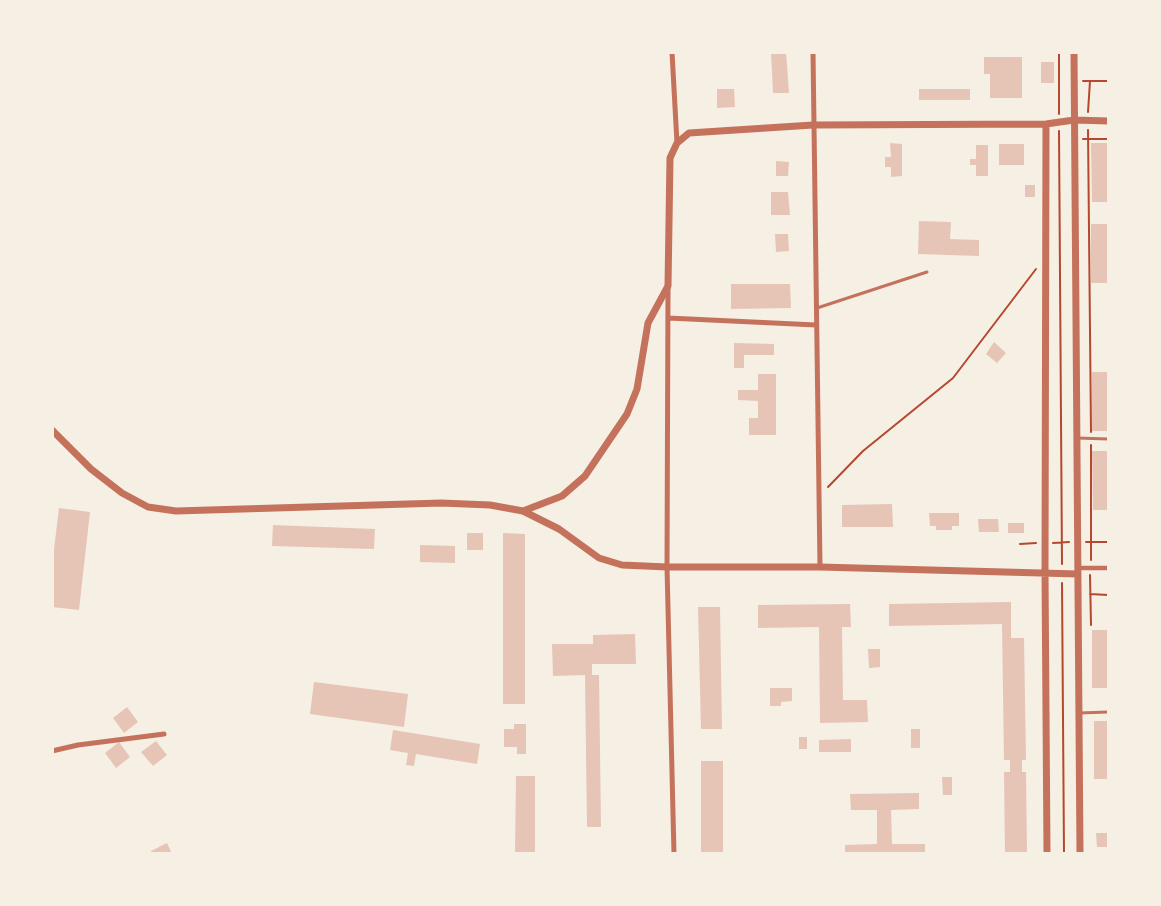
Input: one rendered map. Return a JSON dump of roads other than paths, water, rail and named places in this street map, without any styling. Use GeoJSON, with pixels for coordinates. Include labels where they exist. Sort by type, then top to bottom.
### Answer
{"type":"FeatureCollection","features":[{"type":"Feature","properties":{"kind":"street"},"geometry":{"type":"LineString","coordinates":[[672,52],[677,143]]}},
{"type":"Feature","properties":{"kind":"street"},"geometry":{"type":"LineString","coordinates":[[813,52],[820,567]]}},
{"type":"Feature","properties":{"kind":"street"},"geometry":{"type":"LineString","coordinates":[[1074,52],[1080,854]]}},
{"type":"Feature","properties":{"kind":"street"},"geometry":{"type":"LineString","coordinates":[[674,854],[667,567],[668,286],[670,158],[677,143],[688,133],[813,125],[1046,124],[1074,120],[1108,121]]}},
{"type":"Feature","properties":{"kind":"street"},"geometry":{"type":"LineString","coordinates":[[1046,124],[1045,572],[1047,854]]}},
{"type":"Feature","properties":{"kind":"street"},"geometry":{"type":"LineString","coordinates":[[523,511],[562,496],[586,476],[626,414],[637,389],[648,323],[668,286]]}},
{"type":"Feature","properties":{"kind":"street"},"geometry":{"type":"LineString","coordinates":[[668,318],[816,325]]}},
{"type":"Feature","properties":{"kind":"street"},"geometry":{"type":"LineString","coordinates":[[52,430],[91,469],[122,493],[148,507],[176,511],[441,502],[490,505],[523,511],[559,529],[599,558],[622,565],[667,567],[820,567],[1062,573],[1090,568],[1108,568]]}},
{"type":"Feature","properties":{"kind":"street"},"geometry":{"type":"LineString","coordinates":[[52,751],[78,745],[164,734]]}},
{"type":"Feature","properties":{"kind":"lane"},"geometry":{"type":"LineString","coordinates":[[816,309],[927,272]]}},
{"type":"Feature","properties":{"kind":"lane"},"geometry":{"type":"LineString","coordinates":[[1077,438],[1108,439]]}},
{"type":"Feature","properties":{"kind":"lane"},"geometry":{"type":"LineString","coordinates":[[1079,713],[1108,712]]}}]}
